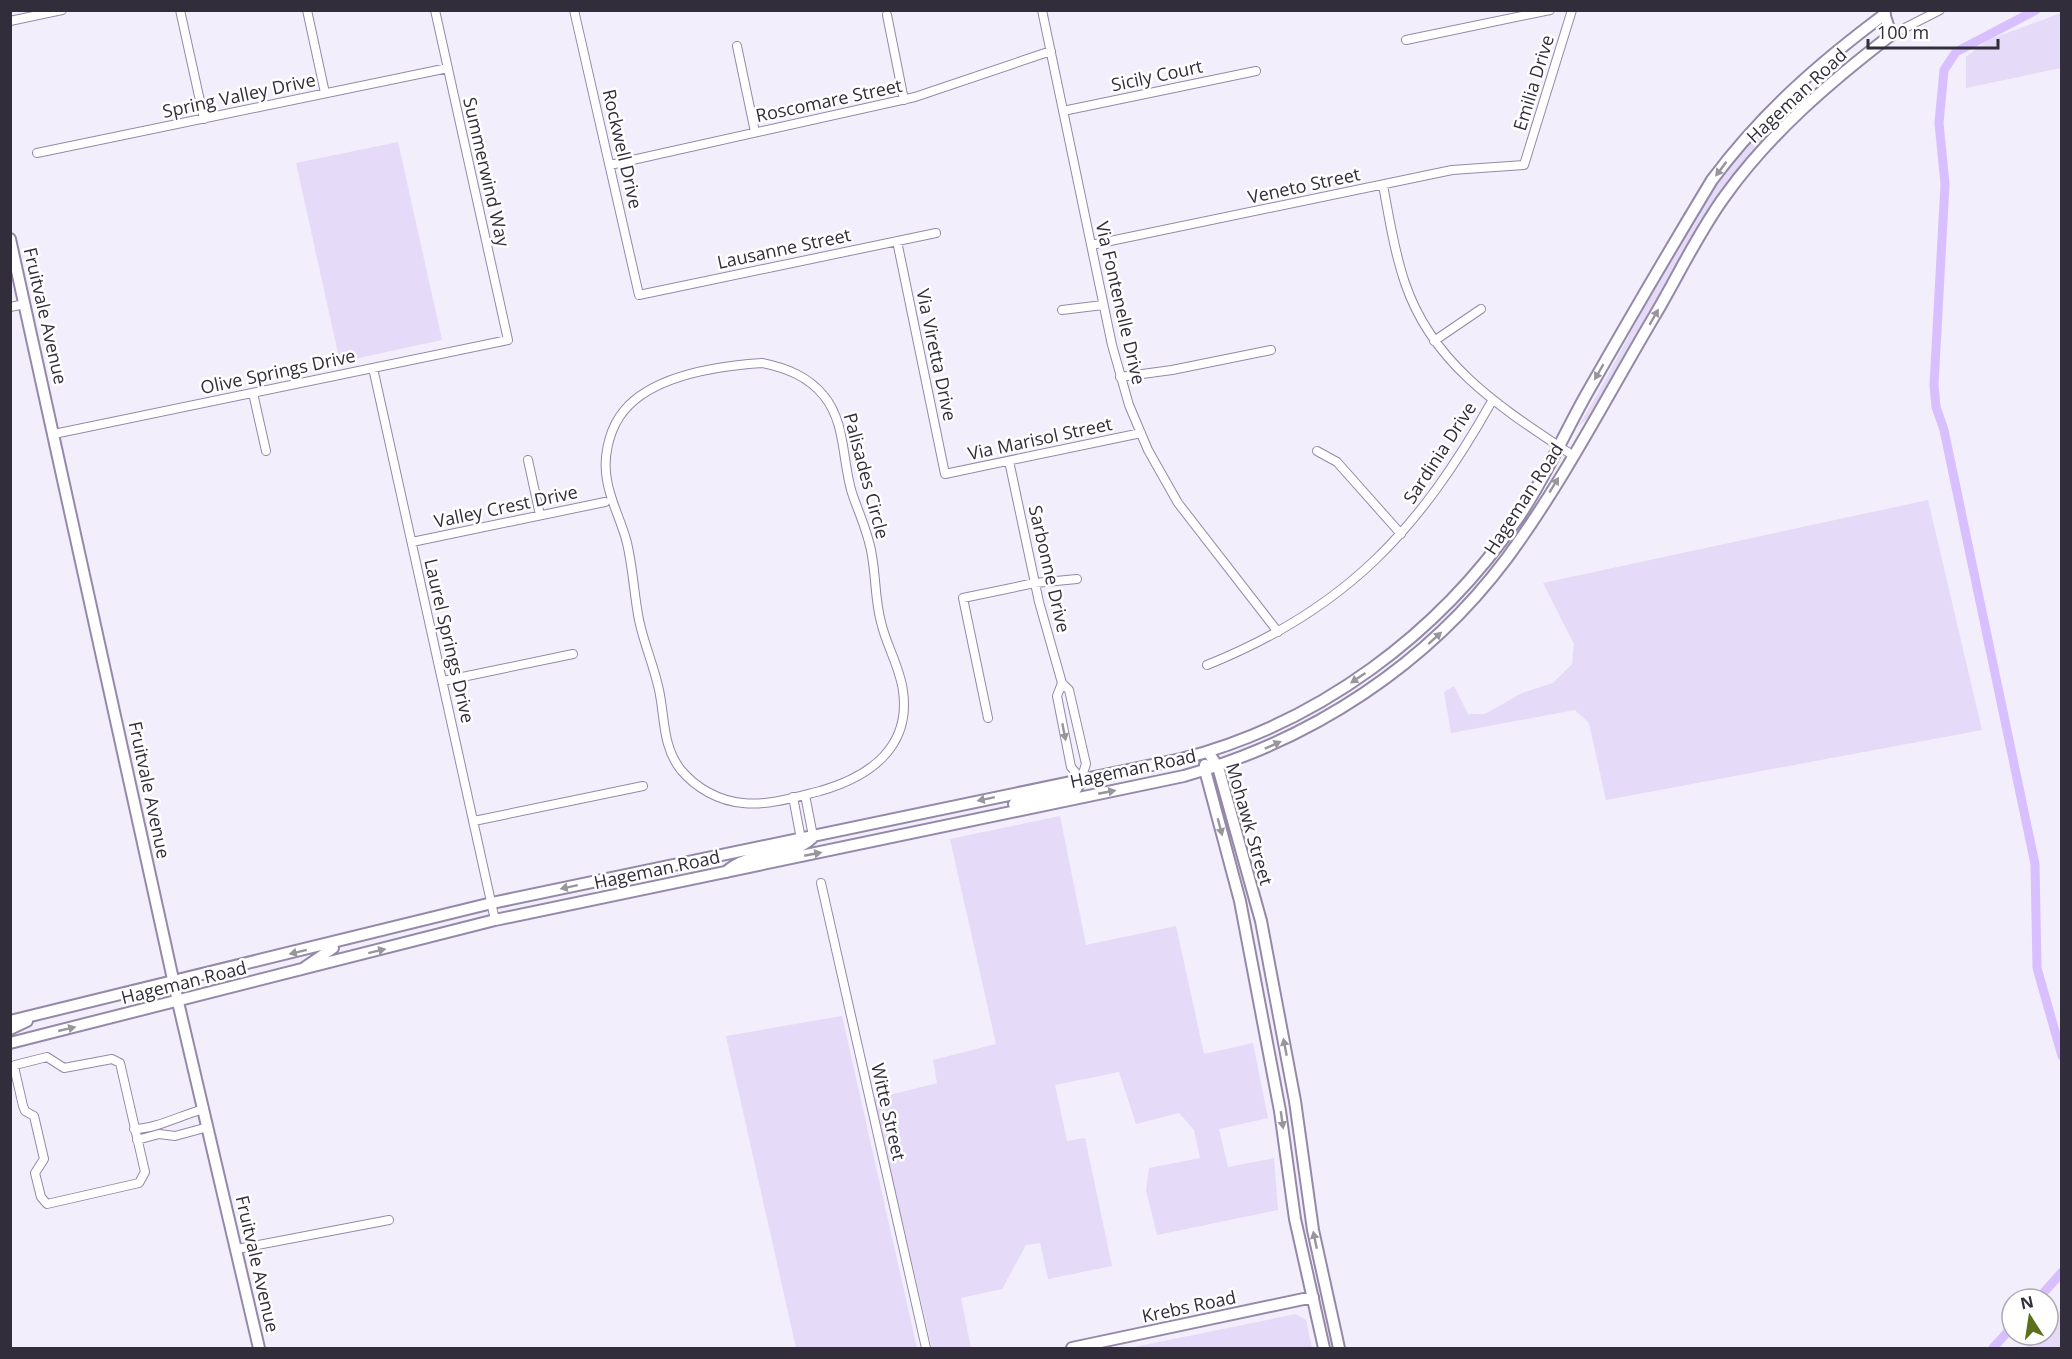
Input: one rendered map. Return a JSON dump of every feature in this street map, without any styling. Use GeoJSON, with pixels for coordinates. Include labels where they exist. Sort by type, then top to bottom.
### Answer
{"type":"FeatureCollection","features":[{"type":"Feature","properties":{"kind":"main road"},"geometry":{"type":"LineString","coordinates":[[1886,12],[1891,35]]}},
{"type":"Feature","properties":{"kind":"main road","name":"Hageman Road"},"geometry":{"type":"LineString","coordinates":[[10,1021],[492,903],[1208,752],[1269,728],[1316,705],[1374,668],[1433,618],[1501,542],[1534,493],[1557,445],[1663,260],[1726,161],[1772,110],[1826,57],[1886,12]]}},
{"type":"Feature","properties":{"kind":"main road","name":"Hageman Road"},"geometry":{"type":"LineString","coordinates":[[10,1043],[495,921],[992,815],[1152,784],[1218,767],[1319,722],[1372,689],[1413,657],[1466,607],[1506,560],[1572,455],[1724,198],[1781,130],[1845,70],[1891,35]]}},
{"type":"Feature","properties":{"kind":"main road","name":"Fruitvale Avenue"},"geometry":{"type":"LineString","coordinates":[[10,238],[178,1002],[259,1348]]}},
{"type":"Feature","properties":{"kind":"main road","name":"Mohawk Street"},"geometry":{"type":"LineString","coordinates":[[1208,752],[1218,767],[1260,921],[1295,1101],[1313,1230],[1339,1348]]}},
{"type":"Feature","properties":{"kind":"main road","name":"Mohawk Street"},"geometry":{"type":"LineString","coordinates":[[1208,752],[1204,770],[1240,901],[1280,1111],[1295,1219],[1313,1298]]}},
{"type":"Feature","properties":{"kind":"main road"},"geometry":{"type":"LineString","coordinates":[[992,815],[1019,802],[1076,789],[1081,779]]}},
{"type":"Feature","properties":{"kind":"main road"},"geometry":{"type":"LineString","coordinates":[[726,873],[738,861],[797,848],[813,836]]}},
{"type":"Feature","properties":{"kind":"main road"},"geometry":{"type":"LineString","coordinates":[[301,970],[331,948],[378,937],[387,930]]}},
{"type":"Feature","properties":{"kind":"main road"},"geometry":{"type":"LineString","coordinates":[[10,1029],[40,1014]]}},
{"type":"Feature","properties":{"kind":"main road"},"geometry":{"type":"LineString","coordinates":[[1313,1298],[1324,1348]]}},
{"type":"Feature","properties":{"kind":"main road"},"geometry":{"type":"LineString","coordinates":[[1313,1298],[1323,1311],[1332,1348]]}},
{"type":"Feature","properties":{"kind":"main road","name":"Krebs Road"},"geometry":{"type":"LineString","coordinates":[[1072,1348],[1313,1298]]}},
{"type":"Feature","properties":{"kind":"street"},"geometry":{"type":"LineString","coordinates":[[10,21],[62,10]]}},
{"type":"Feature","properties":{"kind":"street"},"geometry":{"type":"LineString","coordinates":[[180,10],[204,119]]}},
{"type":"Feature","properties":{"kind":"street"},"geometry":{"type":"LineString","coordinates":[[307,10],[325,93]]}},
{"type":"Feature","properties":{"kind":"street","name":"Summerwind Way"},"geometry":{"type":"LineString","coordinates":[[435,10],[508,340]]}},
{"type":"Feature","properties":{"kind":"street","name":"Rockwell Drive"},"geometry":{"type":"LineString","coordinates":[[574,10],[639,295]]}},
{"type":"Feature","properties":{"kind":"street","name":"Via Fontenelle Drive"},"geometry":{"type":"LineString","coordinates":[[1042,10],[1120,377],[1141,433],[1184,512],[1278,632]]}},
{"type":"Feature","properties":{"kind":"street"},"geometry":{"type":"LineString","coordinates":[[1406,40],[1550,10]]}},
{"type":"Feature","properties":{"kind":"street","name":"Emilia Drive"},"geometry":{"type":"LineString","coordinates":[[1524,165],[1572,10]]}},
{"type":"Feature","properties":{"kind":"street","name":"Hageman Road"},"geometry":{"type":"LineString","coordinates":[[1891,35],[1940,10]]}},
{"type":"Feature","properties":{"kind":"street"},"geometry":{"type":"LineString","coordinates":[[887,15],[904,100]]}},
{"type":"Feature","properties":{"kind":"street"},"geometry":{"type":"LineString","coordinates":[[737,46],[755,132]]}},
{"type":"Feature","properties":{"kind":"street","name":"Roscomare Street"},"geometry":{"type":"LineString","coordinates":[[610,165],[935,92],[1051,51]]}},
{"type":"Feature","properties":{"kind":"street","name":"Spring Valley Drive"},"geometry":{"type":"LineString","coordinates":[[37,153],[448,68]]}},
{"type":"Feature","properties":{"kind":"street","name":"Sicily Court"},"geometry":{"type":"LineString","coordinates":[[1063,111],[1256,71]]}},
{"type":"Feature","properties":{"kind":"street","name":"Veneto Street"},"geometry":{"type":"LineString","coordinates":[[1091,245],[1477,167],[1524,165]]}},
{"type":"Feature","properties":{"kind":"street"},"geometry":{"type":"LineString","coordinates":[[1383,185],[1405,282],[1434,342],[1460,373],[1492,401],[1572,455]]}},
{"type":"Feature","properties":{"kind":"street","name":"Lausanne Street"},"geometry":{"type":"LineString","coordinates":[[639,295],[936,233]]}},
{"type":"Feature","properties":{"kind":"street","name":"Via Viretta Drive"},"geometry":{"type":"LineString","coordinates":[[897,241],[945,474]]}},
{"type":"Feature","properties":{"kind":"street"},"geometry":{"type":"LineString","coordinates":[[10,307],[25,304]]}},
{"type":"Feature","properties":{"kind":"street"},"geometry":{"type":"LineString","coordinates":[[1062,310],[1104,305]]}},
{"type":"Feature","properties":{"kind":"street"},"geometry":{"type":"LineString","coordinates":[[1434,342],[1481,309]]}},
{"type":"Feature","properties":{"kind":"street","name":"Olive Springs Drive"},"geometry":{"type":"LineString","coordinates":[[54,434],[508,340]]}},
{"type":"Feature","properties":{"kind":"street"},"geometry":{"type":"LineString","coordinates":[[1120,377],[1172,370],[1271,350]]}},
{"type":"Feature","properties":{"kind":"street","name":"Palisades Circle"},"geometry":{"type":"LineString","coordinates":[[762,363],[786,368],[808,380],[825,397],[837,418],[852,492],[872,556],[881,623],[903,690],[903,716],[898,732],[880,761],[860,777],[793,797],[744,804],[719,798],[698,786],[680,769],[668,747],[655,671],[637,608],[627,544],[606,479],[606,458],[610,436],[620,416],[634,400],[652,387],[672,380],[737,365],[762,363]]}},
{"type":"Feature","properties":{"kind":"street","name":"Laurel Springs Drive"},"geometry":{"type":"LineString","coordinates":[[373,368],[495,921]]}},
{"type":"Feature","properties":{"kind":"street"},"geometry":{"type":"LineString","coordinates":[[254,393],[266,451]]}},
{"type":"Feature","properties":{"kind":"street","name":"Sardinia Drive"},"geometry":{"type":"LineString","coordinates":[[1208,665],[1278,632],[1337,593],[1401,534],[1445,479],[1492,401]]}},
{"type":"Feature","properties":{"kind":"street","name":"Via Marisol Street"},"geometry":{"type":"LineString","coordinates":[[945,474],[1141,433]]}},
{"type":"Feature","properties":{"kind":"street"},"geometry":{"type":"LineString","coordinates":[[1317,451],[1337,462],[1401,534]]}},
{"type":"Feature","properties":{"kind":"street"},"geometry":{"type":"LineString","coordinates":[[528,460],[540,515]]}},
{"type":"Feature","properties":{"kind":"street","name":"Sarbonne Drive"},"geometry":{"type":"LineString","coordinates":[[1009,460],[1035,583],[1062,683],[1069,690],[1086,764],[1081,779],[1071,768],[1057,696],[1062,683]]}},
{"type":"Feature","properties":{"kind":"street","name":"Valley Crest Drive"},"geometry":{"type":"LineString","coordinates":[[412,542],[605,502]]}},
{"type":"Feature","properties":{"kind":"street"},"geometry":{"type":"LineString","coordinates":[[988,718],[963,598],[1035,583],[1077,579]]}},
{"type":"Feature","properties":{"kind":"street"},"geometry":{"type":"LineString","coordinates":[[443,681],[573,654]]}},
{"type":"Feature","properties":{"kind":"street"},"geometry":{"type":"LineString","coordinates":[[474,821],[643,786]]}},
{"type":"Feature","properties":{"kind":"street"},"geometry":{"type":"LineString","coordinates":[[805,795],[813,836]]}},
{"type":"Feature","properties":{"kind":"street"},"geometry":{"type":"LineString","coordinates":[[793,797],[801,839]]}},
{"type":"Feature","properties":{"kind":"street"},"geometry":{"type":"LineString","coordinates":[[796,813],[808,810]]}},
{"type":"Feature","properties":{"kind":"street","name":"Witte Street"},"geometry":{"type":"LineString","coordinates":[[821,882],[926,1348]]}},
{"type":"Feature","properties":{"kind":"street"},"geometry":{"type":"LineString","coordinates":[[47,1057],[64,1068],[117,1059],[137,1140],[145,1172],[139,1183],[47,1204],[41,1197],[35,1173],[44,1159],[36,1121],[23,1106],[15,1065],[47,1057]]}},
{"type":"Feature","properties":{"kind":"street"},"geometry":{"type":"LineString","coordinates":[[134,1129],[158,1126],[204,1109]]}},
{"type":"Feature","properties":{"kind":"street"},"geometry":{"type":"LineString","coordinates":[[166,1122],[168,1133]]}},
{"type":"Feature","properties":{"kind":"street"},"geometry":{"type":"LineString","coordinates":[[137,1140],[168,1133],[175,1136],[208,1127]]}},
{"type":"Feature","properties":{"kind":"street"},"geometry":{"type":"LineString","coordinates":[[237,1249],[389,1220]]}},
{"type":"Feature","properties":{"kind":"shaded area"},"geometry":{"type":"Polygon","coordinates":[[[2061,13],[2061,68],[1966,88],[1966,57],[1988,40],[2061,13]]]}},
{"type":"Feature","properties":{"kind":"shaded area"},"geometry":{"type":"Polygon","coordinates":[[[1869,34],[1800,91],[1779,121],[1751,151],[1713,201],[1589,417],[1578,427],[1687,231],[1721,179],[1758,133],[1799,90],[1869,34]]]}},
{"type":"Feature","properties":{"kind":"shaded area"},"geometry":{"type":"Polygon","coordinates":[[[398,142],[442,340],[340,362],[296,163],[398,142]]]}},
{"type":"Feature","properties":{"kind":"shaded area"},"geometry":{"type":"Polygon","coordinates":[[[1928,500],[1982,730],[1606,800],[1589,723],[1575,710],[1451,733],[1444,692],[1454,686],[1468,714],[1485,714],[1522,693],[1553,683],[1572,664],[1574,644],[1543,583],[1928,500]]]}},
{"type":"Feature","properties":{"kind":"shaded area"},"geometry":{"type":"Polygon","coordinates":[[[1060,816],[1086,945],[1176,926],[1204,1054],[1253,1043],[1268,1118],[1219,1129],[1228,1167],[1274,1158],[1278,1210],[1157,1235],[1146,1190],[1149,1168],[1200,1158],[1194,1130],[1179,1113],[1136,1124],[1119,1072],[1055,1085],[1067,1141],[1085,1138],[1112,1266],[1048,1279],[1040,1243],[1026,1245],[1002,1289],[961,1298],[971,1348],[932,1348],[874,1099],[937,1083],[933,1060],[996,1044],[950,839],[1060,816]]]}},
{"type":"Feature","properties":{"kind":"shaded area"},"geometry":{"type":"Polygon","coordinates":[[[842,1016],[917,1348],[796,1348],[726,1036],[842,1016]]]}},
{"type":"Feature","properties":{"kind":"shaded area"},"geometry":{"type":"Polygon","coordinates":[[[2060,1311],[2061,1348],[2026,1348],[2060,1347],[2060,1311]]]}},
{"type":"Feature","properties":{"kind":"shaded area"},"geometry":{"type":"Polygon","coordinates":[[[1296,1314],[1306,1320],[1312,1348],[1129,1348],[1296,1314]]]}},
{"type":"Feature","properties":{"kind":"waterway"},"geometry":{"type":"LineString","coordinates":[[2036,10],[1956,52],[1944,70],[1939,123],[1945,184],[1934,385],[1936,407],[1944,430],[2035,864],[2037,968],[2062,1056]]}},
{"type":"Feature","properties":{"kind":"waterway"},"geometry":{"type":"LineString","coordinates":[[2049,1287],[2062,1272]]}},
{"type":"Feature","properties":{"kind":"waterway"},"geometry":{"type":"LineString","coordinates":[[1993,1348],[2000,1340]]}}]}
